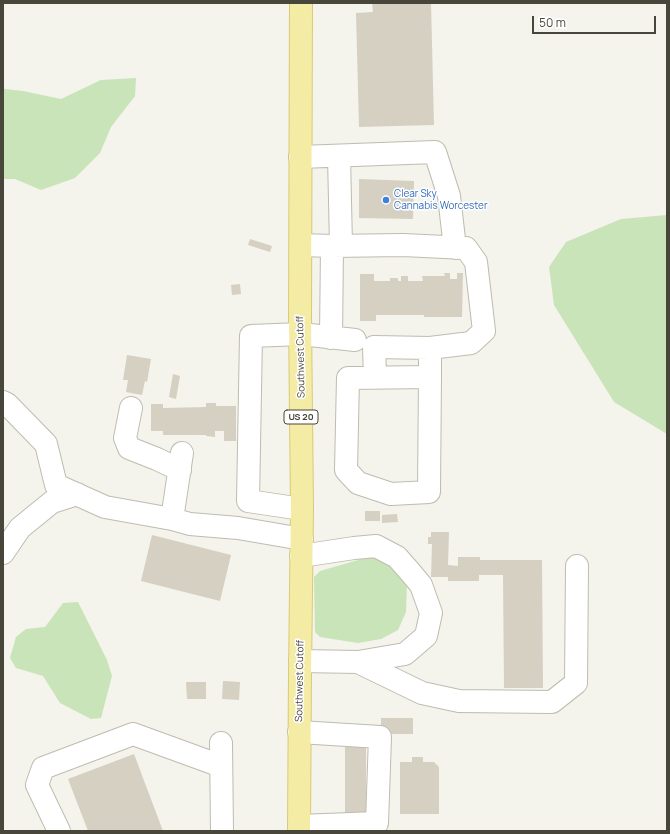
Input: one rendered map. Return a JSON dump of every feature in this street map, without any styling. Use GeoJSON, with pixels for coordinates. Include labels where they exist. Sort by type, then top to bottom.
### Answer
{"type":"FeatureCollection","features":[{"type":"Feature","properties":{"kind":"main road","name":"Southwest Cutoff"},"geometry":{"type":"LineString","coordinates":[[299,828],[302,548],[300,334],[301,3]]}},
{"type":"Feature","properties":{"kind":"lane"},"geometry":{"type":"LineString","coordinates":[[300,157],[436,152],[449,196],[455,248]]}},
{"type":"Feature","properties":{"kind":"lane"},"geometry":{"type":"LineString","coordinates":[[331,338],[337,246],[339,156]]}},
{"type":"Feature","properties":{"kind":"lane"},"geometry":{"type":"LineString","coordinates":[[300,245],[403,245],[466,248],[476,262],[484,331],[471,343],[430,348],[374,347],[374,377]]}},
{"type":"Feature","properties":{"kind":"lane"},"geometry":{"type":"LineString","coordinates":[[302,509],[248,501],[251,336],[300,334],[355,340]]}},
{"type":"Feature","properties":{"kind":"lane"},"geometry":{"type":"LineString","coordinates":[[430,348],[430,377],[429,492],[391,494],[358,483],[346,470],[348,378],[430,377]]}},
{"type":"Feature","properties":{"kind":"lane"},"geometry":{"type":"LineString","coordinates":[[3,402],[7,404],[46,444],[56,484],[105,507],[172,519],[190,524],[238,528],[302,548],[354,548],[376,546],[397,557],[421,585],[431,613],[426,636],[405,654],[358,662],[300,660]]}},
{"type":"Feature","properties":{"kind":"lane"},"geometry":{"type":"LineString","coordinates":[[131,408],[125,438],[129,448],[157,459],[181,462],[172,519]]}},
{"type":"Feature","properties":{"kind":"lane"},"geometry":{"type":"LineString","coordinates":[[3,553],[20,528],[52,502],[77,494]]}},
{"type":"Feature","properties":{"kind":"lane"},"geometry":{"type":"LineString","coordinates":[[358,662],[422,693],[459,701],[552,702],[576,683],[577,566]]}},
{"type":"Feature","properties":{"kind":"lane"},"geometry":{"type":"LineString","coordinates":[[299,732],[380,737],[377,823],[299,828]]}},
{"type":"Feature","properties":{"kind":"lane"},"geometry":{"type":"LineString","coordinates":[[59,831],[37,785],[43,768],[133,734],[221,766]]}},
{"type":"Feature","properties":{"kind":"lane"},"geometry":{"type":"LineString","coordinates":[[221,743],[222,831]]}},
{"type":"Feature","properties":{"kind":"green space"},"geometry":{"type":"Polygon","coordinates":[[[136,78],[135,96],[111,127],[100,153],[75,178],[41,190],[15,179],[3,179],[3,88],[61,99],[101,80],[136,78]]]}},
{"type":"Feature","properties":{"kind":"green space"},"geometry":{"type":"Polygon","coordinates":[[[667,215],[667,434],[614,402],[554,305],[549,267],[566,242],[621,219],[667,215]]]}},
{"type":"Feature","properties":{"kind":"green space"},"geometry":{"type":"Polygon","coordinates":[[[372,556],[389,561],[407,582],[406,612],[398,630],[381,639],[358,643],[320,637],[315,632],[314,577],[320,571],[372,556]]]}},
{"type":"Feature","properties":{"kind":"green space"},"geometry":{"type":"Polygon","coordinates":[[[78,602],[107,660],[112,676],[101,718],[91,719],[60,703],[43,676],[16,668],[10,658],[16,637],[26,629],[45,627],[63,603],[78,602]]]}},
{"type":"Feature","properties":{"kind":"building"},"geometry":{"type":"Polygon","coordinates":[[[372,3],[431,3],[434,125],[359,127],[356,13],[373,12],[372,3]]]}},
{"type":"Feature","properties":{"kind":"building","name":"Clear Sky Cannabis Worcester"},"geometry":{"type":"Polygon","coordinates":[[[359,179],[414,181],[413,219],[359,218],[359,179]]]}},
{"type":"Feature","properties":{"kind":"building"},"geometry":{"type":"Polygon","coordinates":[[[250,239],[272,246],[270,252],[248,245],[250,239]]]}},
{"type":"Feature","properties":{"kind":"building"},"geometry":{"type":"Polygon","coordinates":[[[444,273],[450,273],[450,279],[457,279],[457,273],[463,273],[462,317],[376,315],[376,321],[360,321],[360,274],[374,274],[374,281],[390,281],[390,278],[398,278],[398,281],[401,281],[401,276],[408,276],[408,281],[423,281],[422,276],[445,276],[444,273]]]}},
{"type":"Feature","properties":{"kind":"building"},"geometry":{"type":"Polygon","coordinates":[[[240,284],[241,294],[232,295],[231,285],[240,284]]]}},
{"type":"Feature","properties":{"kind":"building"},"geometry":{"type":"Polygon","coordinates":[[[127,355],[151,359],[147,382],[145,381],[142,395],[126,392],[128,380],[123,380],[127,355]]]}},
{"type":"Feature","properties":{"kind":"building"},"geometry":{"type":"Polygon","coordinates":[[[173,374],[180,376],[176,399],[169,397],[173,374]]]}},
{"type":"Feature","properties":{"kind":"building"},"geometry":{"type":"Polygon","coordinates":[[[206,403],[216,403],[216,406],[236,406],[236,441],[224,441],[224,431],[215,431],[215,437],[206,435],[163,435],[163,431],[151,431],[151,404],[163,404],[163,408],[206,407],[206,403]]]}},
{"type":"Feature","properties":{"kind":"building"},"geometry":{"type":"Polygon","coordinates":[[[365,511],[380,511],[380,521],[365,521],[365,511]]]}},
{"type":"Feature","properties":{"kind":"building"},"geometry":{"type":"Polygon","coordinates":[[[397,514],[398,522],[382,523],[382,515],[397,514]]]}},
{"type":"Feature","properties":{"kind":"building"},"geometry":{"type":"Polygon","coordinates":[[[431,532],[449,532],[448,565],[458,566],[458,557],[480,557],[480,560],[542,560],[543,688],[504,688],[503,575],[479,575],[479,581],[448,581],[448,577],[431,577],[432,544],[428,544],[428,537],[431,537],[431,532]]]}},
{"type":"Feature","properties":{"kind":"building"},"geometry":{"type":"Polygon","coordinates":[[[152,535],[231,555],[220,601],[141,581],[152,535]]]}},
{"type":"Feature","properties":{"kind":"building"},"geometry":{"type":"Polygon","coordinates":[[[223,681],[240,682],[239,700],[222,699],[223,681]]]}},
{"type":"Feature","properties":{"kind":"building"},"geometry":{"type":"Polygon","coordinates":[[[186,682],[206,682],[206,699],[187,699],[186,682]]]}},
{"type":"Feature","properties":{"kind":"building"},"geometry":{"type":"Polygon","coordinates":[[[381,718],[413,718],[413,734],[381,734],[381,718]]]}},
{"type":"Feature","properties":{"kind":"building"},"geometry":{"type":"Polygon","coordinates":[[[345,744],[366,744],[366,819],[345,819],[345,744]]]}},
{"type":"Feature","properties":{"kind":"building"},"geometry":{"type":"Polygon","coordinates":[[[134,754],[163,831],[88,831],[68,779],[134,754]]]}},
{"type":"Feature","properties":{"kind":"building"},"geometry":{"type":"Polygon","coordinates":[[[412,757],[423,757],[423,762],[434,762],[439,767],[439,814],[400,814],[400,762],[412,762],[412,757]]]}},
{"type":"Feature","properties":{"kind":"place","name":"Clear Sky Cannabis Worcester"},"geometry":{"type":"Point","coordinates":[386,200]}}]}
